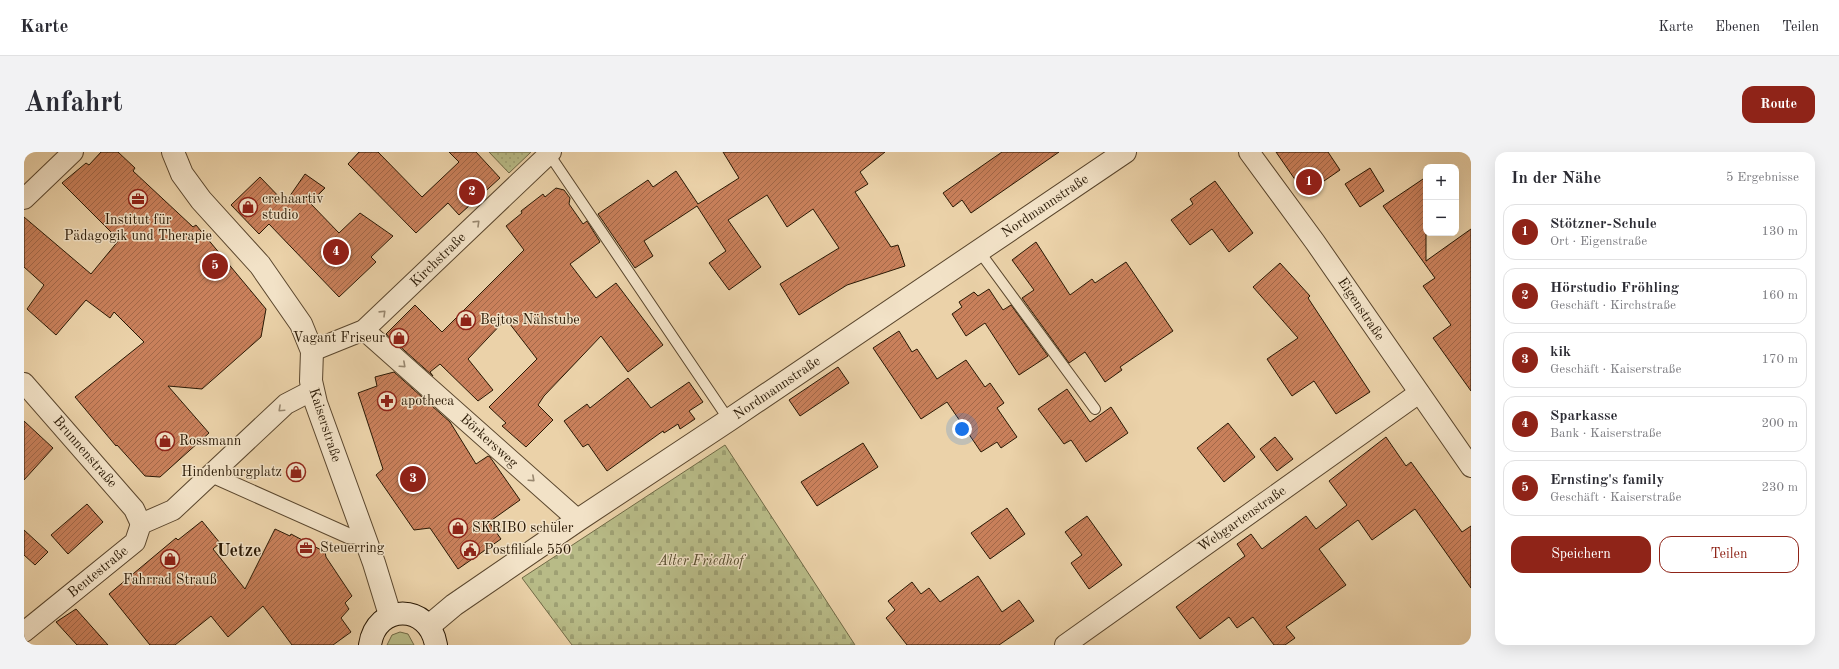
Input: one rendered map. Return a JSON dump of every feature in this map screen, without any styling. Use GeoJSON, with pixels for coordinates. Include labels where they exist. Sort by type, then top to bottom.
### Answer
{"type":"FeatureCollection","features":[{"type":"Feature","properties":{"kind":"street"},"geometry":{"type":"LineString","coordinates":[[24,199],[73,152]]}},
{"type":"Feature","properties":{"kind":"street","name":"Kaiserstraße"},"geometry":{"type":"LineString","coordinates":[[173,152],[182,174],[201,200],[260,265],[297,317],[312,351],[311,381],[313,390],[390,615]]}},
{"type":"Feature","properties":{"kind":"street","name":"Nordmannstraße"},"geometry":{"type":"LineString","coordinates":[[433,635],[454,605],[1126,152]]}},
{"type":"Feature","properties":{"kind":"street","name":"Eigenstraße"},"geometry":{"type":"LineString","coordinates":[[1249,152],[1315,242],[1471,467]]}},
{"type":"Feature","properties":{"kind":"street","name":"Kirchstraße"},"geometry":{"type":"LineString","coordinates":[[312,351],[364,330],[550,153]]}},
{"type":"Feature","properties":{"kind":"street","name":"Börkersweg"},"geometry":{"type":"LineString","coordinates":[[364,330],[578,520]]}},
{"type":"Feature","properties":{"kind":"street","name":"Brunnenstraße"},"geometry":{"type":"LineString","coordinates":[[24,383],[134,509],[141,524]]}},
{"type":"Feature","properties":{"kind":"street"},"geometry":{"type":"LineString","coordinates":[[141,524],[173,510],[286,404],[313,390]]}},
{"type":"Feature","properties":{"kind":"street","name":"Webgartenstraße"},"geometry":{"type":"LineString","coordinates":[[1065,645],[1419,393]]}},
{"type":"Feature","properties":{"kind":"street"},"geometry":{"type":"LineString","coordinates":[[210,474],[349,536],[364,536]]}},
{"type":"Feature","properties":{"kind":"street","name":"Bentestraße"},"geometry":{"type":"LineString","coordinates":[[24,632],[135,542],[141,524]]}},
{"type":"Feature","properties":{"kind":"street"},"geometry":{"type":"LineString","coordinates":[[370,645],[375,628],[390,615],[401,613],[412,614],[421,618],[433,635]]}},
{"type":"Feature","properties":{"kind":"lane"},"geometry":{"type":"LineString","coordinates":[[550,153],[729,420]]}},
{"type":"Feature","properties":{"kind":"lane"},"geometry":{"type":"LineString","coordinates":[[979,251],[1095,409]]}},
{"type":"Feature","properties":{"kind":"green space"},"geometry":{"type":"Polygon","coordinates":[[[489,152],[531,152],[509,173],[489,152]]]}},
{"type":"Feature","properties":{"kind":"green space","name":"Alter Friedhof"},"geometry":{"type":"Polygon","coordinates":[[[725,445],[855,645],[572,645],[522,578],[725,445]]]}},
{"type":"Feature","properties":{"kind":"green space"},"geometry":{"type":"Polygon","coordinates":[[[400,632],[408,634],[414,645],[387,645],[392,635],[400,632]]]}},
{"type":"Feature","properties":{"kind":"building"},"geometry":{"type":"Polygon","coordinates":[[[101,152],[118,152],[135,168],[133,171],[193,227],[196,225],[266,309],[261,337],[202,389],[168,386],[209,433],[160,477],[145,476],[117,445],[116,446],[75,397],[144,342],[114,312],[110,318],[86,300],[56,335],[27,309],[44,285],[24,267],[24,217],[91,274],[119,240],[62,183],[86,163],[89,165],[101,152]]]}},
{"type":"Feature","properties":{"kind":"building"},"geometry":{"type":"Polygon","coordinates":[[[359,152],[378,152],[422,197],[459,162],[449,152],[476,152],[500,178],[459,215],[448,203],[416,233],[348,164],[359,152]]]}},
{"type":"Feature","properties":{"kind":"building"},"geometry":{"type":"Polygon","coordinates":[[[723,152],[885,152],[860,172],[868,184],[855,192],[891,247],[898,245],[905,266],[847,285],[799,315],[780,284],[839,248],[813,209],[787,227],[767,195],[728,220],[761,267],[729,290],[709,263],[726,251],[697,206],[644,241],[653,256],[635,268],[598,214],[648,180],[653,187],[676,171],[698,204],[739,178],[723,152]]]}},
{"type":"Feature","properties":{"kind":"building"},"geometry":{"type":"Polygon","coordinates":[[[1002,152],[1059,152],[971,213],[962,200],[953,207],[943,193],[1002,152]]]}},
{"type":"Feature","properties":{"kind":"building"},"geometry":{"type":"Polygon","coordinates":[[[1276,152],[1328,152],[1340,170],[1305,194],[1276,152]]]}},
{"type":"Feature","properties":{"kind":"building"},"geometry":{"type":"Polygon","coordinates":[[[1370,168],[1384,191],[1360,207],[1345,184],[1370,168]]]}},
{"type":"Feature","properties":{"kind":"building"},"geometry":{"type":"Polygon","coordinates":[[[305,174],[325,188],[310,203],[339,233],[360,213],[393,236],[371,257],[376,262],[339,297],[269,224],[259,234],[231,205],[260,177],[285,203],[305,174]]]}},
{"type":"Feature","properties":{"kind":"building"},"geometry":{"type":"Polygon","coordinates":[[[1423,179],[1423,236],[1426,236],[1426,261],[1471,229],[1471,391],[1433,338],[1451,325],[1423,286],[1435,278],[1383,206],[1423,179]]]}},
{"type":"Feature","properties":{"kind":"building"},"geometry":{"type":"Polygon","coordinates":[[[1215,181],[1253,233],[1229,252],[1212,229],[1190,245],[1171,220],[1193,204],[1190,199],[1215,181]]]}},
{"type":"Feature","properties":{"kind":"building"},"geometry":{"type":"Polygon","coordinates":[[[556,188],[564,190],[570,198],[569,204],[583,224],[587,221],[600,242],[570,264],[596,298],[616,283],[663,345],[628,372],[601,336],[544,396],[538,405],[553,420],[526,447],[502,426],[506,423],[489,407],[537,359],[506,319],[468,359],[493,390],[478,401],[440,364],[430,372],[433,376],[386,334],[415,305],[442,332],[524,250],[506,226],[522,213],[521,211],[543,194],[545,197],[556,188]]]}},
{"type":"Feature","properties":{"kind":"building"},"geometry":{"type":"Polygon","coordinates":[[[1036,242],[1070,295],[1092,279],[1095,283],[1126,262],[1173,331],[1120,367],[1122,370],[1105,382],[1085,352],[1069,363],[1022,298],[1034,290],[1012,260],[1036,242]]]}},
{"type":"Feature","properties":{"kind":"building"},"geometry":{"type":"Polygon","coordinates":[[[1280,263],[1310,296],[1308,298],[1370,392],[1336,414],[1314,381],[1292,396],[1267,359],[1298,338],[1253,287],[1280,263]]]}},
{"type":"Feature","properties":{"kind":"building"},"geometry":{"type":"Polygon","coordinates":[[[989,289],[1003,310],[1011,305],[1048,356],[1019,375],[985,323],[966,336],[952,314],[962,307],[959,302],[974,292],[978,296],[989,289]]]}},
{"type":"Feature","properties":{"kind":"building"},"geometry":{"type":"Polygon","coordinates":[[[899,331],[912,352],[917,349],[937,379],[966,360],[985,387],[990,383],[1004,403],[997,408],[1017,437],[1001,448],[997,442],[981,452],[947,402],[921,419],[873,348],[899,331]]]}},
{"type":"Feature","properties":{"kind":"building"},"geometry":{"type":"Polygon","coordinates":[[[838,367],[849,383],[800,416],[789,400],[838,367]]]}},
{"type":"Feature","properties":{"kind":"building"},"geometry":{"type":"Polygon","coordinates":[[[394,372],[450,422],[476,464],[488,456],[490,457],[520,500],[489,522],[501,539],[458,569],[430,528],[414,530],[376,475],[383,469],[358,393],[377,386],[375,377],[394,372]]]}},
{"type":"Feature","properties":{"kind":"building"},"geometry":{"type":"Polygon","coordinates":[[[628,378],[651,408],[689,382],[703,402],[689,411],[695,419],[680,429],[678,424],[664,433],[663,431],[607,471],[588,444],[583,447],[564,421],[587,404],[590,408],[628,378]]]}},
{"type":"Feature","properties":{"kind":"building"},"geometry":{"type":"Polygon","coordinates":[[[1067,389],[1090,422],[1111,407],[1128,433],[1086,462],[1071,440],[1064,444],[1038,409],[1067,389]]]}},
{"type":"Feature","properties":{"kind":"building"},"geometry":{"type":"Polygon","coordinates":[[[24,421],[53,448],[24,480],[24,421]]]}},
{"type":"Feature","properties":{"kind":"building"},"geometry":{"type":"Polygon","coordinates":[[[1228,423],[1255,457],[1224,482],[1197,448],[1228,423]]]}},
{"type":"Feature","properties":{"kind":"building"},"geometry":{"type":"Polygon","coordinates":[[[1275,437],[1293,459],[1277,471],[1260,449],[1275,437]]]}},
{"type":"Feature","properties":{"kind":"building"},"geometry":{"type":"Polygon","coordinates":[[[1386,437],[1406,466],[1411,462],[1462,532],[1471,526],[1471,588],[1415,509],[1372,540],[1358,520],[1319,549],[1346,585],[1286,627],[1295,638],[1285,645],[1274,645],[1253,617],[1237,628],[1229,617],[1200,639],[1176,607],[1245,556],[1237,544],[1251,534],[1262,549],[1306,516],[1316,529],[1347,505],[1329,481],[1386,437]]]}},
{"type":"Feature","properties":{"kind":"building"},"geometry":{"type":"Polygon","coordinates":[[[863,443],[878,467],[817,506],[801,482],[863,443]]]}},
{"type":"Feature","properties":{"kind":"building"},"geometry":{"type":"Polygon","coordinates":[[[87,504],[103,522],[68,554],[51,535],[87,504]]]}},
{"type":"Feature","properties":{"kind":"building"},"geometry":{"type":"Polygon","coordinates":[[[1007,508],[1025,534],[990,559],[971,533],[1007,508]]]}},
{"type":"Feature","properties":{"kind":"building"},"geometry":{"type":"Polygon","coordinates":[[[1087,516],[1122,565],[1089,589],[1071,563],[1082,555],[1065,532],[1087,516]]]}},
{"type":"Feature","properties":{"kind":"building"},"geometry":{"type":"Polygon","coordinates":[[[202,521],[220,543],[213,549],[245,589],[275,529],[290,536],[291,534],[325,552],[326,557],[352,596],[345,603],[349,609],[341,618],[351,632],[333,645],[292,645],[263,606],[228,637],[211,616],[175,645],[150,645],[109,594],[176,538],[178,540],[202,521]]]}},
{"type":"Feature","properties":{"kind":"building"},"geometry":{"type":"Polygon","coordinates":[[[24,530],[48,552],[35,565],[24,555],[24,530]]]}},
{"type":"Feature","properties":{"kind":"building"},"geometry":{"type":"Polygon","coordinates":[[[978,576],[1002,612],[1019,600],[1034,621],[999,645],[907,645],[886,618],[895,610],[888,601],[912,582],[921,594],[929,588],[940,602],[978,576]]]}},
{"type":"Feature","properties":{"kind":"building"},"geometry":{"type":"Polygon","coordinates":[[[76,609],[108,645],[77,645],[56,622],[76,609]]]}},
{"type":"Feature","properties":{"kind":"place","name":"Stötzner-Schule"},"geometry":{"type":"Point","coordinates":[1309,182]}},
{"type":"Feature","properties":{"kind":"place","name":"Hörstudio Fröhling"},"geometry":{"type":"Point","coordinates":[472,192]}},
{"type":"Feature","properties":{"kind":"place","name":"Institut für Pädagogik und Therapie"},"geometry":{"type":"Point","coordinates":[138,199]}},
{"type":"Feature","properties":{"kind":"place","name":"crehaartiv studio"},"geometry":{"type":"Point","coordinates":[248,207]}},
{"type":"Feature","properties":{"kind":"place","name":"Sparkasse"},"geometry":{"type":"Point","coordinates":[336,252]}},
{"type":"Feature","properties":{"kind":"place","name":"Ernsting's family"},"geometry":{"type":"Point","coordinates":[215,266]}},
{"type":"Feature","properties":{"kind":"place","name":"Bejtos Nähstube"},"geometry":{"type":"Point","coordinates":[466,320]}},
{"type":"Feature","properties":{"kind":"place","name":"Vagant Friseur"},"geometry":{"type":"Point","coordinates":[399,338]}},
{"type":"Feature","properties":{"kind":"place","name":"apotheca"},"geometry":{"type":"Point","coordinates":[387,401]}},
{"type":"Feature","properties":{"kind":"place","name":"Rossmann"},"geometry":{"type":"Point","coordinates":[165,441]}},
{"type":"Feature","properties":{"kind":"place","name":"Hindenburgplatz"},"geometry":{"type":"Point","coordinates":[296,472]}},
{"type":"Feature","properties":{"kind":"place","name":"kik"},"geometry":{"type":"Point","coordinates":[413,479]}},
{"type":"Feature","properties":{"kind":"place","name":"SKRIBO schüler"},"geometry":{"type":"Point","coordinates":[458,528]}},
{"type":"Feature","properties":{"kind":"place","name":"Steuerring"},"geometry":{"type":"Point","coordinates":[306,548]}},
{"type":"Feature","properties":{"kind":"place","name":"Postfiliale 550"},"geometry":{"type":"Point","coordinates":[470,550]}},
{"type":"Feature","properties":{"kind":"place","name":"Fahrrad Strauß"},"geometry":{"type":"Point","coordinates":[170,559]}},
{"type":"Feature","properties":{"kind":"district","name":"Uetze"},"geometry":{"type":"Point","coordinates":[239,551]}}]}
